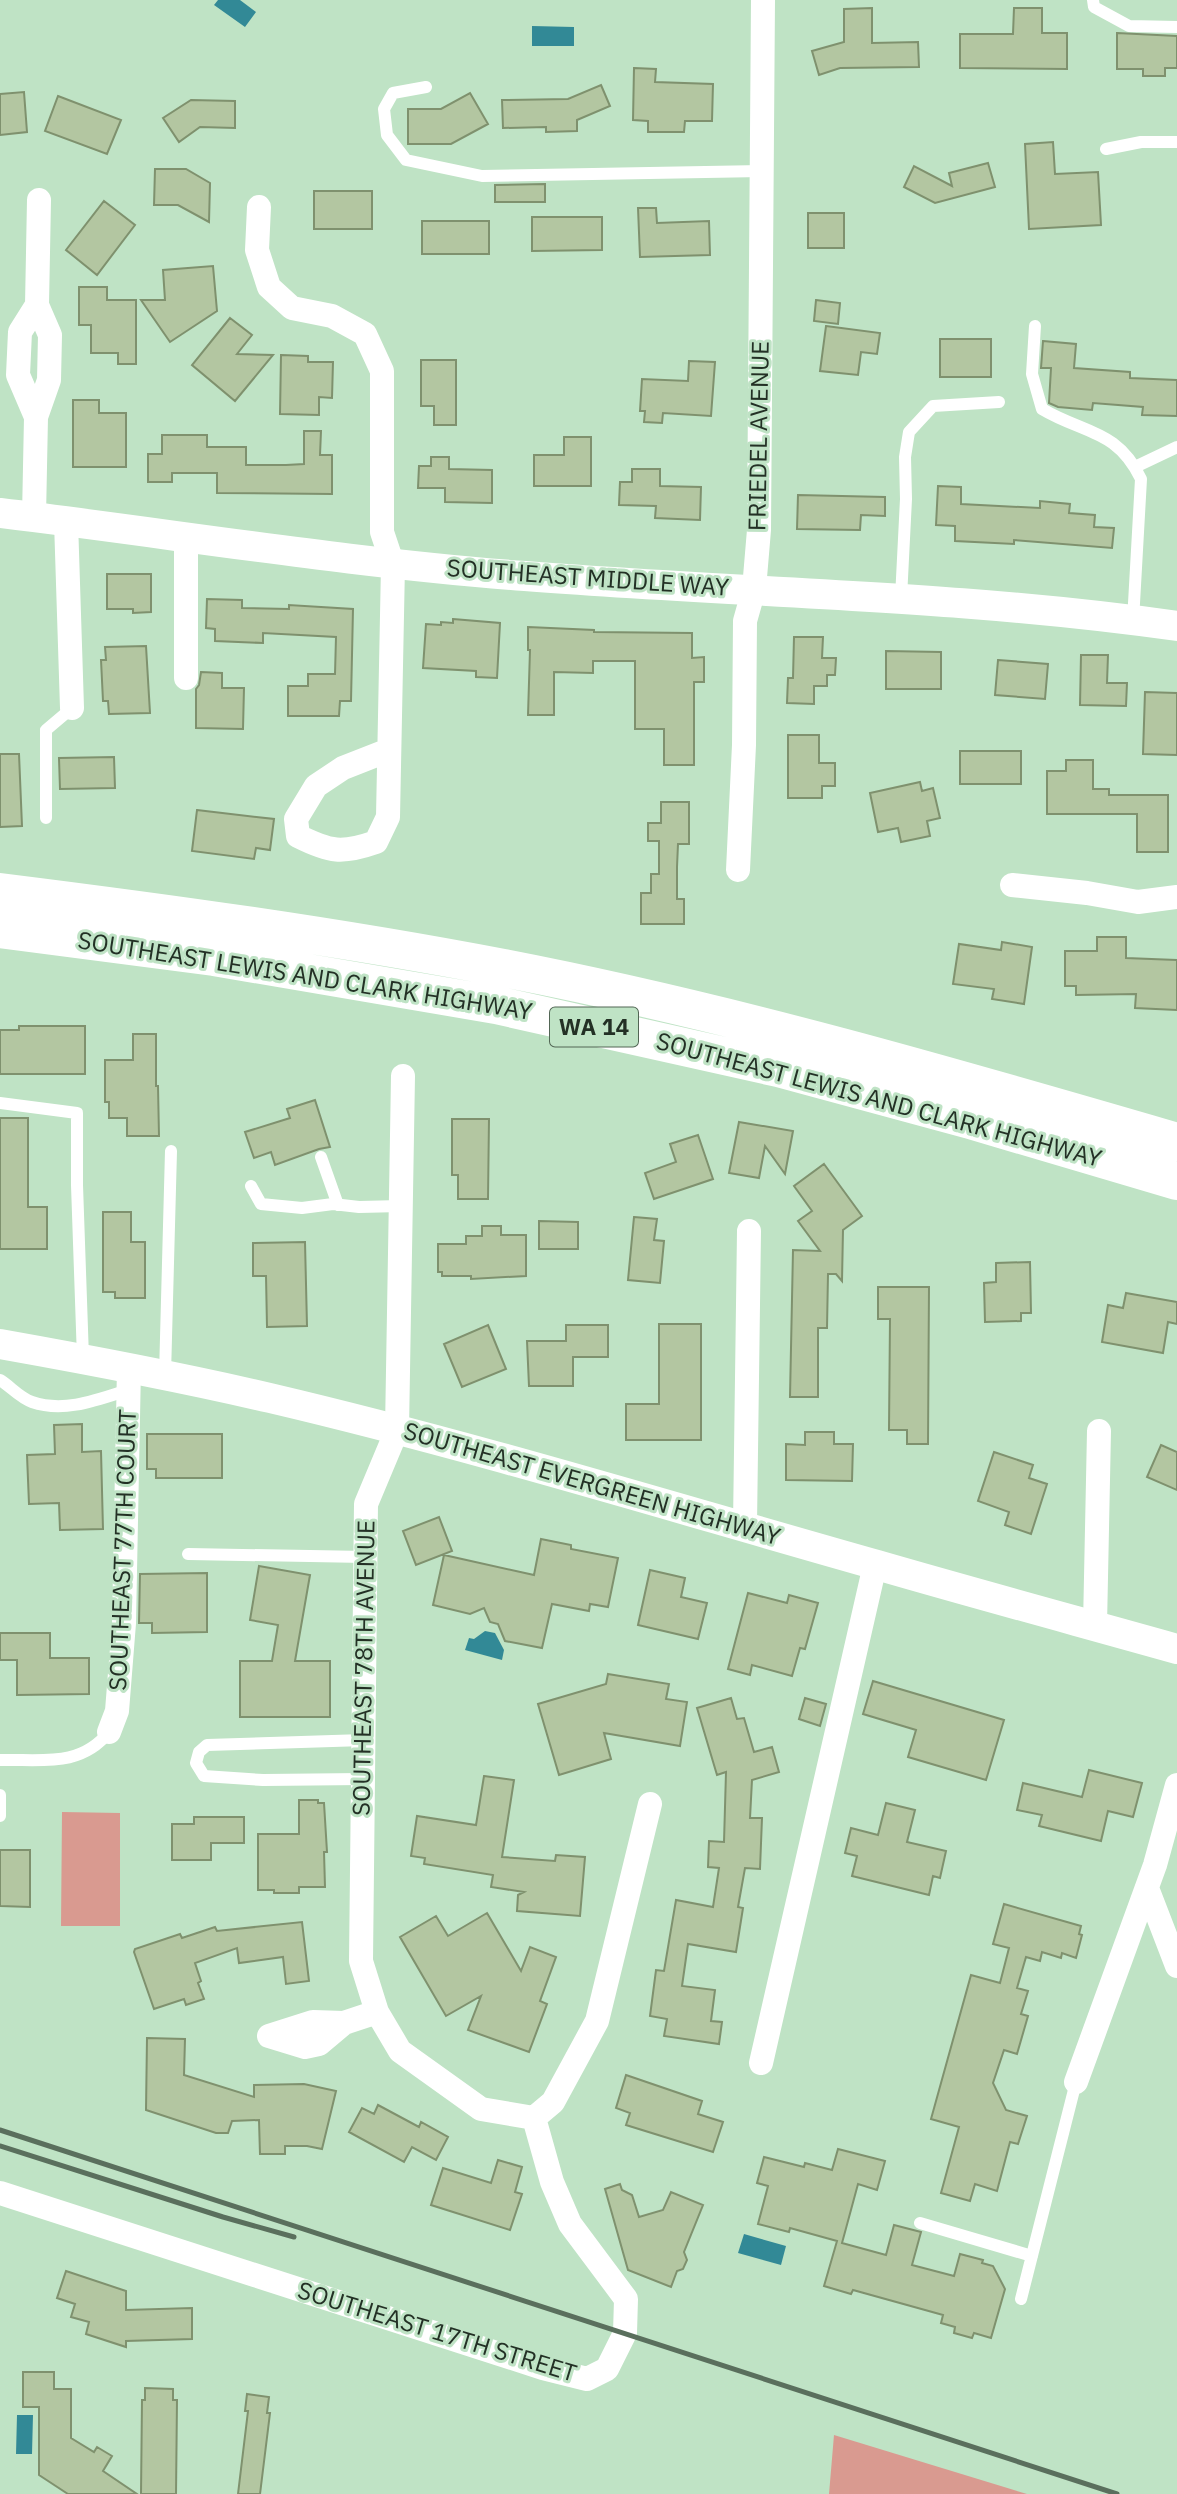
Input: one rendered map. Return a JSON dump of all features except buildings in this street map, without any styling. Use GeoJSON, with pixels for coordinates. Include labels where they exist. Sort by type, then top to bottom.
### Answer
{"type":"FeatureCollection","features":[{"type":"Feature","properties":{"kind":"highway","name":"SOUTHEAST LEWIS AND CLARK HIGHWAY"},"geometry":{"type":"LineString","coordinates":[[0,892],[222,920],[503,968],[781,1030],[1177,1142]]}},
{"type":"Feature","properties":{"kind":"highway","name":"SOUTHEAST LEWIS AND CLARK HIGHWAY"},"geometry":{"type":"LineString","coordinates":[[0,929],[214,957],[496,1004],[778,1068],[970,1120],[1177,1181]]}},
{"type":"Feature","properties":{"kind":"highway"},"geometry":{"type":"LineString","coordinates":[[980,1085],[1100,1096],[1177,1117]]}},
{"type":"Feature","properties":{"kind":"street","name":"FRIEDEL AVENUE"},"geometry":{"type":"LineString","coordinates":[[738,870],[744,745],[745,621],[754,589],[759,530],[763,0]]}},
{"type":"Feature","properties":{"kind":"street"},"geometry":{"type":"LineString","coordinates":[[34,517],[36,417],[49,380],[50,335],[37,305],[39,200]]}},
{"type":"Feature","properties":{"kind":"street"},"geometry":{"type":"LineString","coordinates":[[259,207],[257,250],[269,287],[292,308],[332,316],[365,334],[382,371],[382,533],[393,565],[388,817],[376,842],[352,850],[323,848],[298,836],[296,819],[316,786],[343,768],[388,750]]}},
{"type":"Feature","properties":{"kind":"street","name":"SOUTHEAST MIDDLE WAY"},"geometry":{"type":"LineString","coordinates":[[0,513],[393,565],[527,576],[901,598],[1177,626]]}},
{"type":"Feature","properties":{"kind":"street"},"geometry":{"type":"LineString","coordinates":[[66,521],[72,708]]}},
{"type":"Feature","properties":{"kind":"street"},"geometry":{"type":"LineString","coordinates":[[186,538],[186,678]]}},
{"type":"Feature","properties":{"kind":"street"},"geometry":{"type":"LineString","coordinates":[[1012,885],[1087,893],[1138,902],[1177,897]]}},
{"type":"Feature","properties":{"kind":"street","name":"SOUTHEAST 78TH AVENUE"},"geometry":{"type":"LineString","coordinates":[[403,1076],[397,1430],[366,1504],[361,1961],[377,2012],[400,2051],[481,2109],[534,2118]]}},
{"type":"Feature","properties":{"kind":"street"},"geometry":{"type":"LineString","coordinates":[[745,1525],[749,1231]]}},
{"type":"Feature","properties":{"kind":"street","name":"SOUTHEAST EVERGREEN HIGHWAY"},"geometry":{"type":"LineString","coordinates":[[0,1344],[83,1359],[128,1378],[165,1375],[397,1430],[745,1525],[875,1565],[1177,1649]]}},
{"type":"Feature","properties":{"kind":"street","name":"SOUTHEAST 77TH COURT"},"geometry":{"type":"LineString","coordinates":[[109,1732],[117,1711],[124,1623],[128,1378]]}},
{"type":"Feature","properties":{"kind":"street"},"geometry":{"type":"LineString","coordinates":[[1095,1626],[1099,1432]]}},
{"type":"Feature","properties":{"kind":"street"},"geometry":{"type":"LineString","coordinates":[[761,2063],[875,1565]]}},
{"type":"Feature","properties":{"kind":"street"},"geometry":{"type":"LineString","coordinates":[[1076,2082],[1147,1888],[1177,1785]]}},
{"type":"Feature","properties":{"kind":"street"},"geometry":{"type":"LineString","coordinates":[[534,2118],[552,2102],[597,2021],[650,1804]]}},
{"type":"Feature","properties":{"kind":"street"},"geometry":{"type":"LineString","coordinates":[[1147,1888],[1177,1966]]}},
{"type":"Feature","properties":{"kind":"street"},"geometry":{"type":"LineString","coordinates":[[344,2023],[377,2012]]}},
{"type":"Feature","properties":{"kind":"street","name":"SOUTHEAST 17TH STREET"},"geometry":{"type":"LineString","coordinates":[[0,2193],[543,2368],[587,2379],[607,2369],[625,2333],[626,2299],[570,2224],[552,2182],[534,2118]]}},
{"type":"Feature","properties":{"kind":"lane"},"geometry":{"type":"LineString","coordinates":[[1093,0],[1094,7],[1129,26],[1177,27]]}},
{"type":"Feature","properties":{"kind":"lane"},"geometry":{"type":"LineString","coordinates":[[426,87],[393,93],[384,109],[387,135],[406,160],[482,176],[762,170]]}},
{"type":"Feature","properties":{"kind":"lane"},"geometry":{"type":"LineString","coordinates":[[1105,149],[1141,142],[1177,142]]}},
{"type":"Feature","properties":{"kind":"lane"},"geometry":{"type":"LineString","coordinates":[[1035,326],[1032,373],[1042,409],[1064,422],[1085,427],[1115,443],[1132,461],[1141,479],[1133,621]]}},
{"type":"Feature","properties":{"kind":"lane"},"geometry":{"type":"LineString","coordinates":[[901,598],[906,499],[905,457],[909,432],[933,406],[999,402]]}},
{"type":"Feature","properties":{"kind":"lane"},"geometry":{"type":"LineString","coordinates":[[1135,467],[1177,447]]}},
{"type":"Feature","properties":{"kind":"lane"},"geometry":{"type":"LineString","coordinates":[[46,818],[46,730],[72,708]]}},
{"type":"Feature","properties":{"kind":"lane"},"geometry":{"type":"LineString","coordinates":[[0,1103],[77,1113],[83,1359]]}},
{"type":"Feature","properties":{"kind":"lane"},"geometry":{"type":"LineString","coordinates":[[165,1375],[171,1151]]}},
{"type":"Feature","properties":{"kind":"lane"},"geometry":{"type":"LineString","coordinates":[[321,1157],[338,1205]]}},
{"type":"Feature","properties":{"kind":"lane"},"geometry":{"type":"LineString","coordinates":[[251,1186],[261,1204],[302,1208],[338,1205],[401,1206]]}},
{"type":"Feature","properties":{"kind":"lane"},"geometry":{"type":"LineString","coordinates":[[0,1380],[30,1401],[63,1407],[96,1401],[128,1378]]}},
{"type":"Feature","properties":{"kind":"lane"},"geometry":{"type":"LineString","coordinates":[[188,1555],[366,1557]]}},
{"type":"Feature","properties":{"kind":"lane"},"geometry":{"type":"LineString","coordinates":[[0,1760],[68,1759],[86,1754],[109,1732]]}},
{"type":"Feature","properties":{"kind":"lane"},"geometry":{"type":"LineString","coordinates":[[363,1779],[263,1780],[204,1776],[196,1763],[200,1752],[207,1745],[364,1740]]}},
{"type":"Feature","properties":{"kind":"lane"},"geometry":{"type":"LineString","coordinates":[[0,1795],[0,1815]]}},
{"type":"Feature","properties":{"kind":"lane"},"geometry":{"type":"LineString","coordinates":[[1021,2299],[1076,2082]]}},
{"type":"Feature","properties":{"kind":"lane"},"geometry":{"type":"LineString","coordinates":[[920,2223],[1032,2256]]}},
{"type":"Feature","properties":{"kind":"shaded area"},"geometry":{"type":"Polygon","coordinates":[[[62,1812],[120,1813],[120,1926],[61,1926],[62,1812]]]}},
{"type":"Feature","properties":{"kind":"shaded area"},"geometry":{"type":"Polygon","coordinates":[[[834,2435],[1027,2494],[829,2494],[834,2435]]]}},
{"type":"Feature","properties":{"kind":"water"},"geometry":{"type":"Polygon","coordinates":[[[218,0],[240,0],[256,12],[245,27],[214,5],[218,0]]]}},
{"type":"Feature","properties":{"kind":"water"},"geometry":{"type":"Polygon","coordinates":[[[532,26],[574,27],[574,46],[532,46],[532,26]]]}},
{"type":"Feature","properties":{"kind":"water"},"geometry":{"type":"Polygon","coordinates":[[[485,1631],[495,1633],[504,1650],[502,1660],[465,1650],[469,1638],[474,1639],[485,1631]]]}},
{"type":"Feature","properties":{"kind":"water"},"geometry":{"type":"Polygon","coordinates":[[[744,2234],[786,2246],[781,2265],[738,2253],[744,2234]]]}},
{"type":"Feature","properties":{"kind":"water"},"geometry":{"type":"Polygon","coordinates":[[[17,2415],[33,2415],[32,2454],[16,2454],[17,2415]]]}},
{"type":"Feature","properties":{"kind":"railway"},"geometry":{"type":"LineString","coordinates":[[0,2130],[1117,2494]]}},
{"type":"Feature","properties":{"kind":"railway"},"geometry":{"type":"LineString","coordinates":[[0,2146],[294,2237]]}}]}
